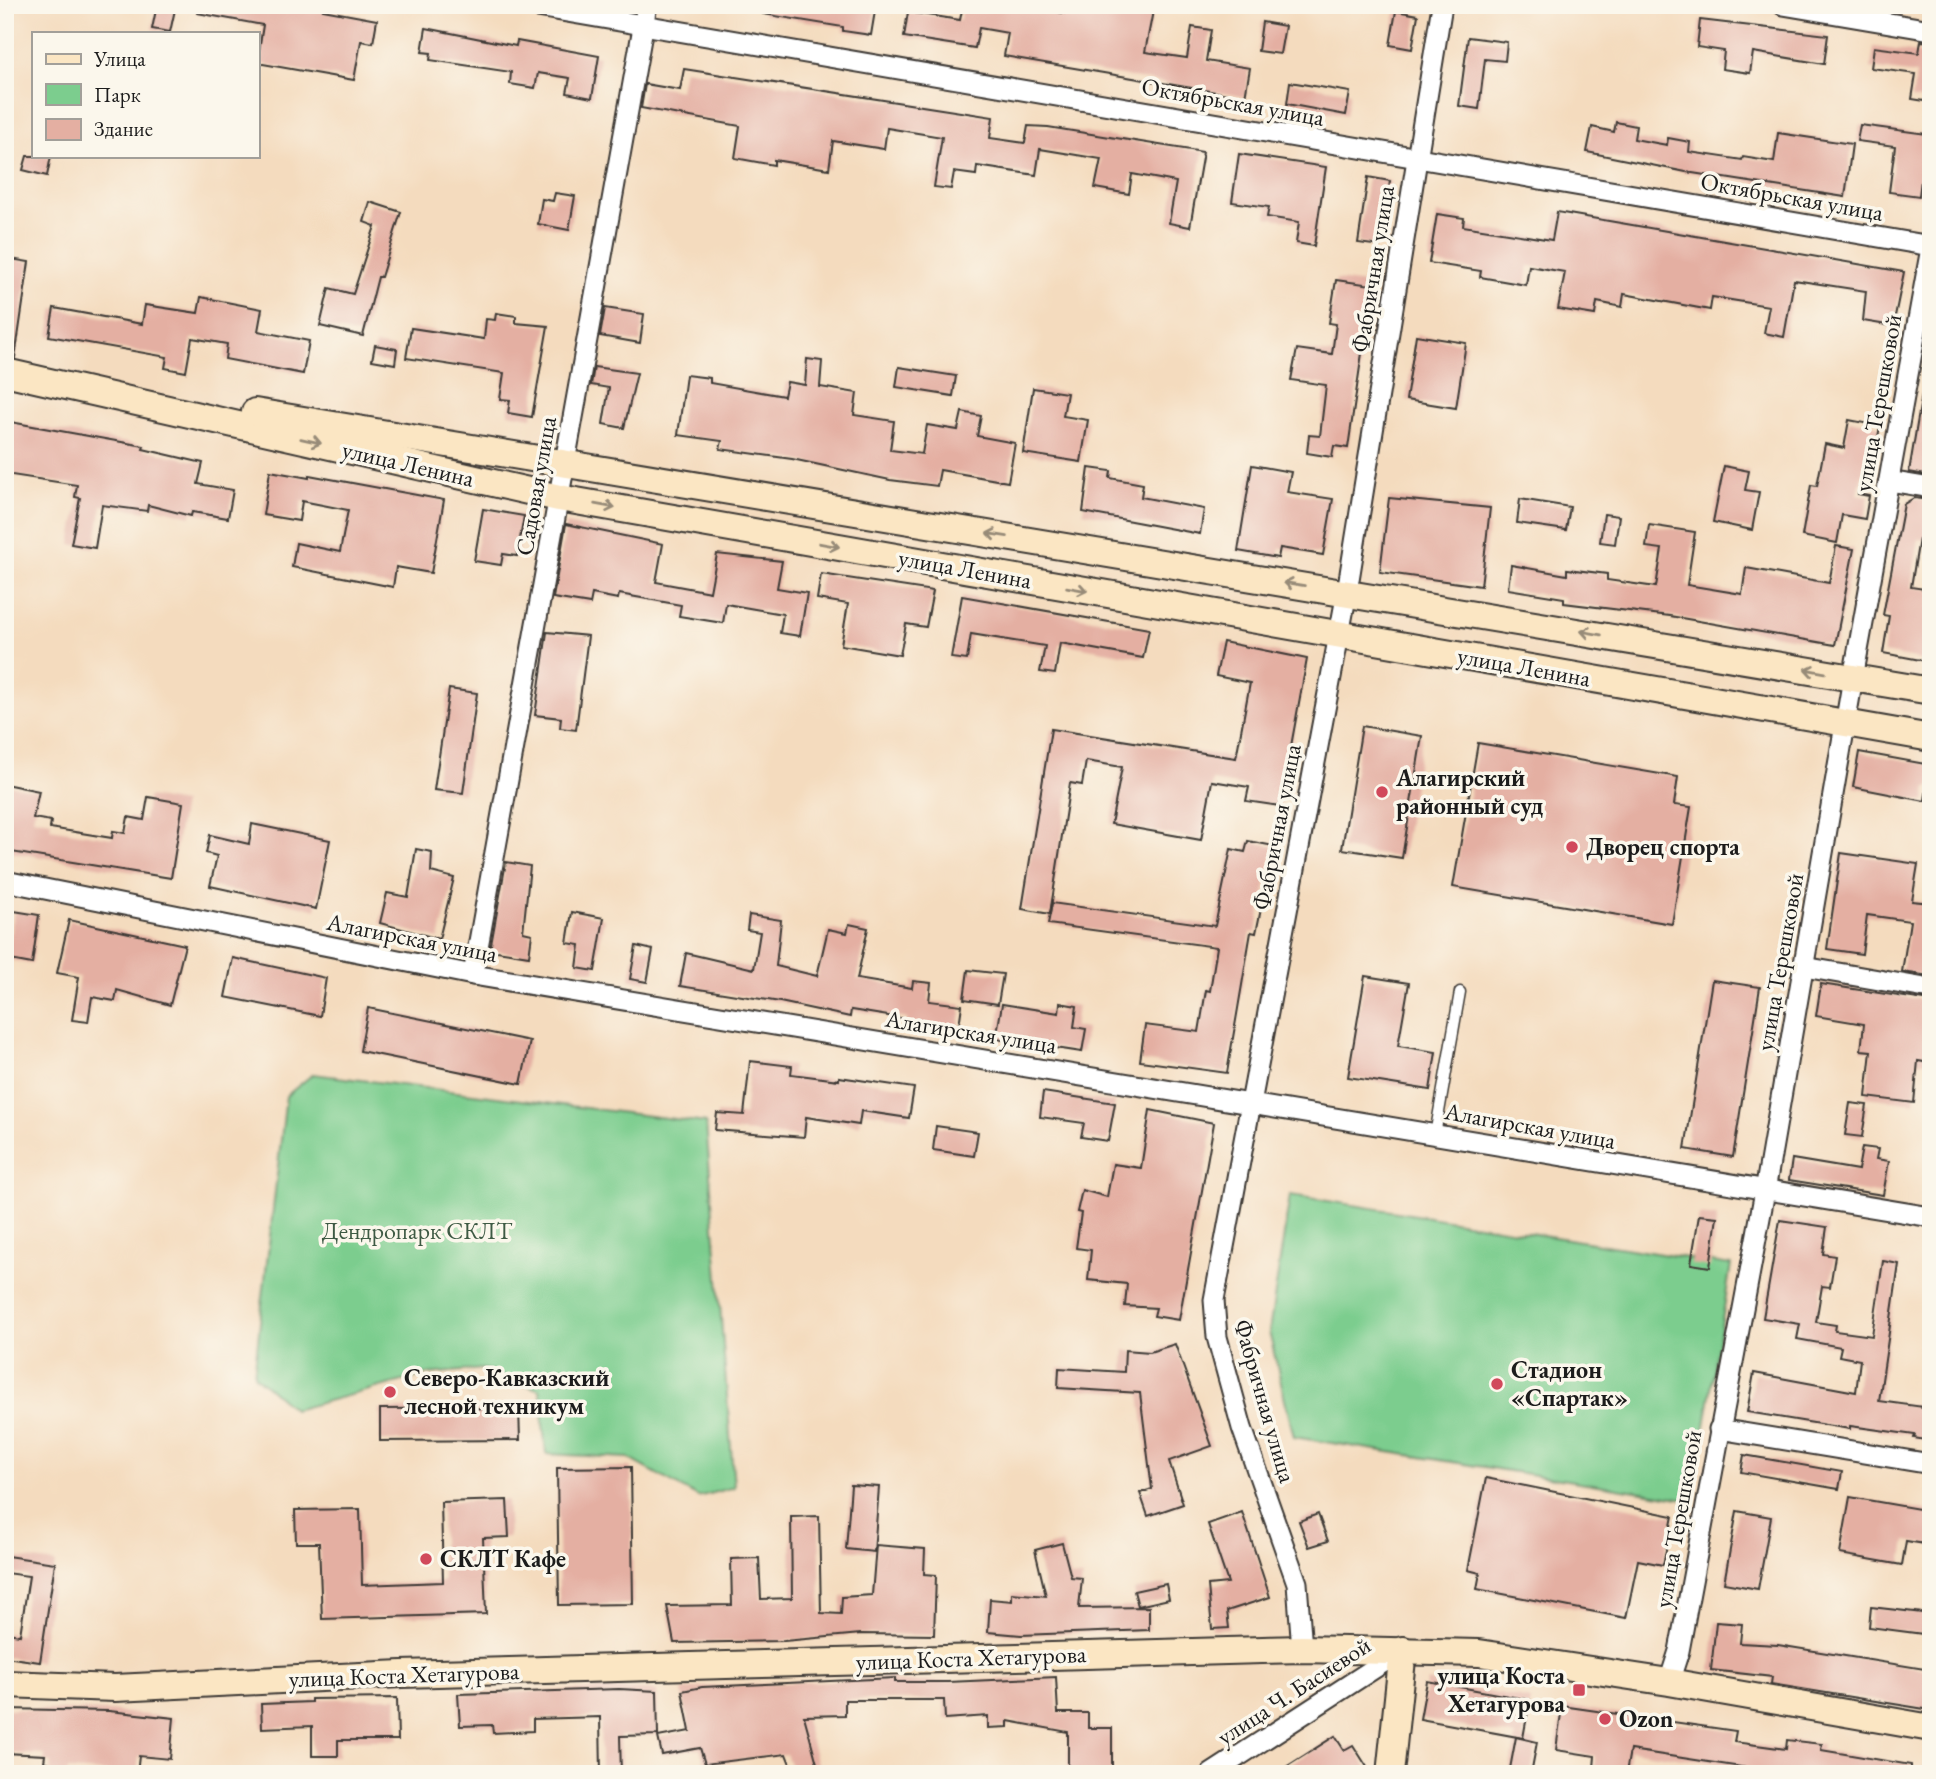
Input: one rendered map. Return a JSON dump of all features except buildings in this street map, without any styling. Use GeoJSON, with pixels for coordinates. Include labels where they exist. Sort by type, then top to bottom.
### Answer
{"type":"FeatureCollection","features":[{"type":"Feature","properties":{"kind":"street","name":"Октябрьская улица"},"geometry":{"type":"LineString","coordinates":[[526,5],[1931,247]]}},
{"type":"Feature","properties":{"kind":"street","name":"Садовая улица"},"geometry":{"type":"LineString","coordinates":[[473,975],[647,5]]}},
{"type":"Feature","properties":{"kind":"street","name":"Фабричная улица"},"geometry":{"type":"LineString","coordinates":[[1302,1648],[1297,1583],[1242,1428],[1217,1337],[1214,1300],[1347,592],[1415,158],[1442,5]]}},
{"type":"Feature","properties":{"kind":"street"},"geometry":{"type":"LineString","coordinates":[[1783,5],[1931,30]]}},
{"type":"Feature","properties":{"kind":"street","name":"улица Терешковой"},"geometry":{"type":"LineString","coordinates":[[1669,1682],[1679,1651],[1765,1191],[1845,723],[1931,247]]}},
{"type":"Feature","properties":{"kind":"street","name":"улица Ленина"},"geometry":{"type":"LineString","coordinates":[[5,371],[1931,691]]}},
{"type":"Feature","properties":{"kind":"street","name":"улица Ленина"},"geometry":{"type":"LineString","coordinates":[[5,371],[559,498],[1931,738]]}},
{"type":"Feature","properties":{"kind":"street"},"geometry":{"type":"LineString","coordinates":[[1889,481],[1931,488]]}},
{"type":"Feature","properties":{"kind":"street","name":"Алагирская улица"},"geometry":{"type":"LineString","coordinates":[[5,881],[473,975],[1931,1217]]}},
{"type":"Feature","properties":{"kind":"street"},"geometry":{"type":"LineString","coordinates":[[1804,967],[1931,989]]}},
{"type":"Feature","properties":{"kind":"street"},"geometry":{"type":"LineString","coordinates":[[1719,1429],[1931,1464]]}},
{"type":"Feature","properties":{"kind":"street","name":"улица Коста Хетагурова"},"geometry":{"type":"LineString","coordinates":[[5,1684],[115,1688],[402,1674],[1302,1648],[1403,1650],[1479,1653],[1669,1682],[1931,1728]]}},
{"type":"Feature","properties":{"kind":"street"},"geometry":{"type":"LineString","coordinates":[[1390,1774],[1403,1650]]}},
{"type":"Feature","properties":{"kind":"street","name":"улица Ч. Басиевой"},"geometry":{"type":"LineString","coordinates":[[1211,1774],[1403,1650]]}},
{"type":"Feature","properties":{"kind":"lane"},"geometry":{"type":"LineString","coordinates":[[1435,1135],[1460,992]]}},
{"type":"Feature","properties":{"kind":"green space","name":"Дендропарк СКЛТ"},"geometry":{"type":"Polygon","coordinates":[[[313,1074],[706,1123],[734,1487],[698,1497],[628,1458],[546,1454],[540,1390],[483,1369],[429,1374],[294,1410],[254,1375],[286,1096],[313,1074]]]}},
{"type":"Feature","properties":{"kind":"green space","name":"Стадион «Спартак»"},"geometry":{"type":"Polygon","coordinates":[[[1290,1195],[1731,1265],[1693,1500],[1294,1437],[1269,1332],[1290,1195]]]}},
{"type":"Feature","properties":{"kind":"place","name":"Алагирский районный суд"},"geometry":{"type":"Point","coordinates":[1382,792]}},
{"type":"Feature","properties":{"kind":"place","name":"Дворец спорта"},"geometry":{"type":"Point","coordinates":[1572,847]}},
{"type":"Feature","properties":{"kind":"place","name":"Стадион «Спартак»"},"geometry":{"type":"Point","coordinates":[1497,1384]}},
{"type":"Feature","properties":{"kind":"place","name":"Северо-Кавказский лесной техникум"},"geometry":{"type":"Point","coordinates":[390,1392]}},
{"type":"Feature","properties":{"kind":"place","name":"СКЛТ Кафе"},"geometry":{"type":"Point","coordinates":[426,1559]}},
{"type":"Feature","properties":{"kind":"place","name":"улица Коста Хетагурова"},"geometry":{"type":"Point","coordinates":[1579,1690]}},
{"type":"Feature","properties":{"kind":"place","name":"Ozon"},"geometry":{"type":"Point","coordinates":[1605,1719]}}]}
